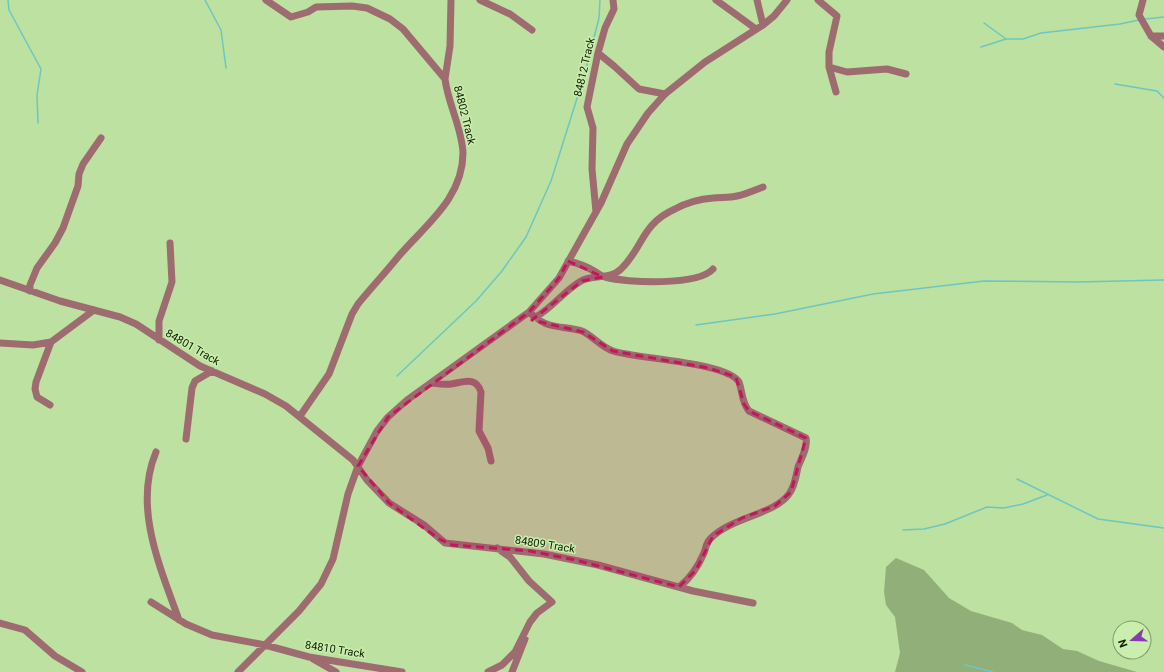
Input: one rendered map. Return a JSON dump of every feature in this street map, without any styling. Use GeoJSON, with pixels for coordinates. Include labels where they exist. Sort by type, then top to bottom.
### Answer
{"type":"FeatureCollection","features":[{"type":"Feature","properties":{"kind":"street","name":"84802 Track"},"geometry":{"type":"LineString","coordinates":[[266,0],[291,16],[308,12],[316,7],[352,6],[367,8],[390,19],[403,29],[432,61],[445,79],[446,90],[461,138],[463,154],[460,172],[454,190],[431,224],[398,257],[358,304],[352,314],[329,374],[300,416]]}},
{"type":"Feature","properties":{"kind":"street"},"geometry":{"type":"LineString","coordinates":[[445,79],[450,46],[451,0]]}},
{"type":"Feature","properties":{"kind":"street"},"geometry":{"type":"LineString","coordinates":[[480,0],[510,14],[532,30]]}},
{"type":"Feature","properties":{"kind":"street","name":"84812 Track"},"geometry":{"type":"LineString","coordinates":[[596,212],[592,168],[593,128],[587,107],[598,53],[605,28],[614,9],[613,0]]}},
{"type":"Feature","properties":{"kind":"street"},"geometry":{"type":"LineString","coordinates":[[716,0],[756,29]]}},
{"type":"Feature","properties":{"kind":"street"},"geometry":{"type":"LineString","coordinates":[[757,0],[764,25]]}},
{"type":"Feature","properties":{"kind":"street"},"geometry":{"type":"LineString","coordinates":[[238,672],[299,610],[321,584],[333,559],[348,494],[358,466],[377,431],[388,416],[407,400],[529,312],[559,278],[596,212],[627,144],[638,125],[665,94],[705,62],[764,25],[787,0]]}},
{"type":"Feature","properties":{"kind":"street"},"geometry":{"type":"LineString","coordinates":[[818,0],[837,16],[829,52],[830,67],[836,92]]}},
{"type":"Feature","properties":{"kind":"street"},"geometry":{"type":"LineString","coordinates":[[1143,0],[1139,15],[1151,36],[1164,47]]}},
{"type":"Feature","properties":{"kind":"street"},"geometry":{"type":"LineString","coordinates":[[1151,36],[1164,36]]}},
{"type":"Feature","properties":{"kind":"street"},"geometry":{"type":"LineString","coordinates":[[598,53],[639,89],[665,94]]}},
{"type":"Feature","properties":{"kind":"street"},"geometry":{"type":"LineString","coordinates":[[432,61],[447,61]]}},
{"type":"Feature","properties":{"kind":"street"},"geometry":{"type":"LineString","coordinates":[[830,67],[847,72],[887,69],[906,74]]}},
{"type":"Feature","properties":{"kind":"street"},"geometry":{"type":"LineString","coordinates":[[30,291],[30,285],[37,268],[55,243],[63,228],[78,186],[79,174],[83,164],[101,138]]}},
{"type":"Feature","properties":{"kind":"street"},"geometry":{"type":"LineString","coordinates":[[536,317],[551,307],[564,293],[582,281],[593,277],[611,276],[621,270],[647,229],[665,214],[680,207],[707,199],[737,196],[763,187]]}},
{"type":"Feature","properties":{"kind":"street"},"geometry":{"type":"LineString","coordinates":[[159,340],[159,321],[172,282],[170,243]]}},
{"type":"Feature","properties":{"kind":"street"},"geometry":{"type":"LineString","coordinates":[[568,261],[581,265],[603,276],[634,281],[673,281],[699,278],[708,274],[713,269]]}},
{"type":"Feature","properties":{"kind":"street","name":"84801 Track"},"geometry":{"type":"LineString","coordinates":[[0,280],[30,291],[120,317],[136,324],[184,357],[265,394],[300,416],[353,460],[358,466]]}},
{"type":"Feature","properties":{"kind":"street"},"geometry":{"type":"LineString","coordinates":[[0,343],[33,345],[51,342],[94,310]]}},
{"type":"Feature","properties":{"kind":"street"},"geometry":{"type":"LineString","coordinates":[[529,312],[545,324],[583,332],[613,351],[710,368],[732,374],[739,382],[740,395],[749,411],[806,438],[806,447],[794,484],[787,496],[775,506],[742,518],[713,536],[706,545],[696,570],[679,587]]}},
{"type":"Feature","properties":{"kind":"street"},"geometry":{"type":"LineString","coordinates":[[50,405],[37,397],[35,389],[51,342]]}},
{"type":"Feature","properties":{"kind":"street"},"geometry":{"type":"LineString","coordinates":[[186,439],[192,388],[195,381],[212,371]]}},
{"type":"Feature","properties":{"kind":"street"},"geometry":{"type":"LineString","coordinates":[[432,383],[442,384],[472,380],[480,387],[479,431],[488,448],[491,461]]}},
{"type":"Feature","properties":{"kind":"street"},"geometry":{"type":"LineString","coordinates":[[156,452],[149,476],[147,517],[158,560],[179,620]]}},
{"type":"Feature","properties":{"kind":"street","name":"84809 Track"},"geometry":{"type":"LineString","coordinates":[[358,466],[367,480],[389,503],[424,525],[445,543],[530,551],[575,560],[679,587],[753,603]]}},
{"type":"Feature","properties":{"kind":"street"},"geometry":{"type":"LineString","coordinates":[[488,672],[502,665],[514,652],[530,622],[537,613],[552,602],[529,581],[510,557],[497,548]]}},
{"type":"Feature","properties":{"kind":"street","name":"84810 Track"},"geometry":{"type":"LineString","coordinates":[[151,602],[201,632],[265,645],[309,657],[402,672]]}},
{"type":"Feature","properties":{"kind":"street"},"geometry":{"type":"LineString","coordinates":[[0,624],[25,630],[55,656],[82,672]]}},
{"type":"Feature","properties":{"kind":"street"},"geometry":{"type":"LineString","coordinates":[[512,672],[525,642],[525,633]]}},
{"type":"Feature","properties":{"kind":"street"},"geometry":{"type":"LineString","coordinates":[[309,657],[336,672]]}},
{"type":"Feature","properties":{"kind":"highlighted area"},"geometry":{"type":"Polygon","coordinates":[[[568,261],[603,277],[582,281],[532,320],[583,332],[613,351],[709,368],[736,377],[744,404],[749,411],[806,438],[791,492],[775,506],[742,518],[713,536],[696,570],[679,587],[575,560],[530,551],[452,545],[439,539],[389,503],[358,466],[388,417],[529,312],[559,278],[568,261]]]}},
{"type":"Feature","properties":{"kind":"green space"},"geometry":{"type":"Polygon","coordinates":[[[896,558],[924,570],[949,598],[971,611],[1012,623],[1022,630],[1042,635],[1063,649],[1077,651],[1099,661],[1137,672],[895,672],[900,653],[895,617],[886,605],[884,592],[886,567],[896,558]]]}},
{"type":"Feature","properties":{"kind":"waterway"},"geometry":{"type":"LineString","coordinates":[[8,0],[9,10],[41,69],[37,95],[38,123]]}},
{"type":"Feature","properties":{"kind":"waterway"},"geometry":{"type":"LineString","coordinates":[[205,0],[221,30],[226,68]]}},
{"type":"Feature","properties":{"kind":"waterway"},"geometry":{"type":"LineString","coordinates":[[397,376],[476,301],[502,271],[526,237],[551,181],[585,73],[599,18],[600,0]]}},
{"type":"Feature","properties":{"kind":"waterway"},"geometry":{"type":"LineString","coordinates":[[1145,19],[1164,17]]}},
{"type":"Feature","properties":{"kind":"waterway"},"geometry":{"type":"LineString","coordinates":[[984,23],[1006,39],[1023,39],[1041,33],[1120,24],[1139,20]]}},
{"type":"Feature","properties":{"kind":"waterway"},"geometry":{"type":"LineString","coordinates":[[981,47],[1006,39]]}},
{"type":"Feature","properties":{"kind":"waterway"},"geometry":{"type":"LineString","coordinates":[[1115,84],[1157,91],[1164,98]]}},
{"type":"Feature","properties":{"kind":"waterway"},"geometry":{"type":"LineString","coordinates":[[696,325],[775,314],[873,294],[984,281],[1078,282],[1164,280]]}},
{"type":"Feature","properties":{"kind":"waterway"},"geometry":{"type":"LineString","coordinates":[[1017,479],[1098,519],[1164,528]]}},
{"type":"Feature","properties":{"kind":"waterway"},"geometry":{"type":"LineString","coordinates":[[903,530],[924,529],[945,524],[987,507],[1004,508],[1023,504],[1047,495]]}},
{"type":"Feature","properties":{"kind":"waterway"},"geometry":{"type":"LineString","coordinates":[[965,665],[993,672]]}}]}
